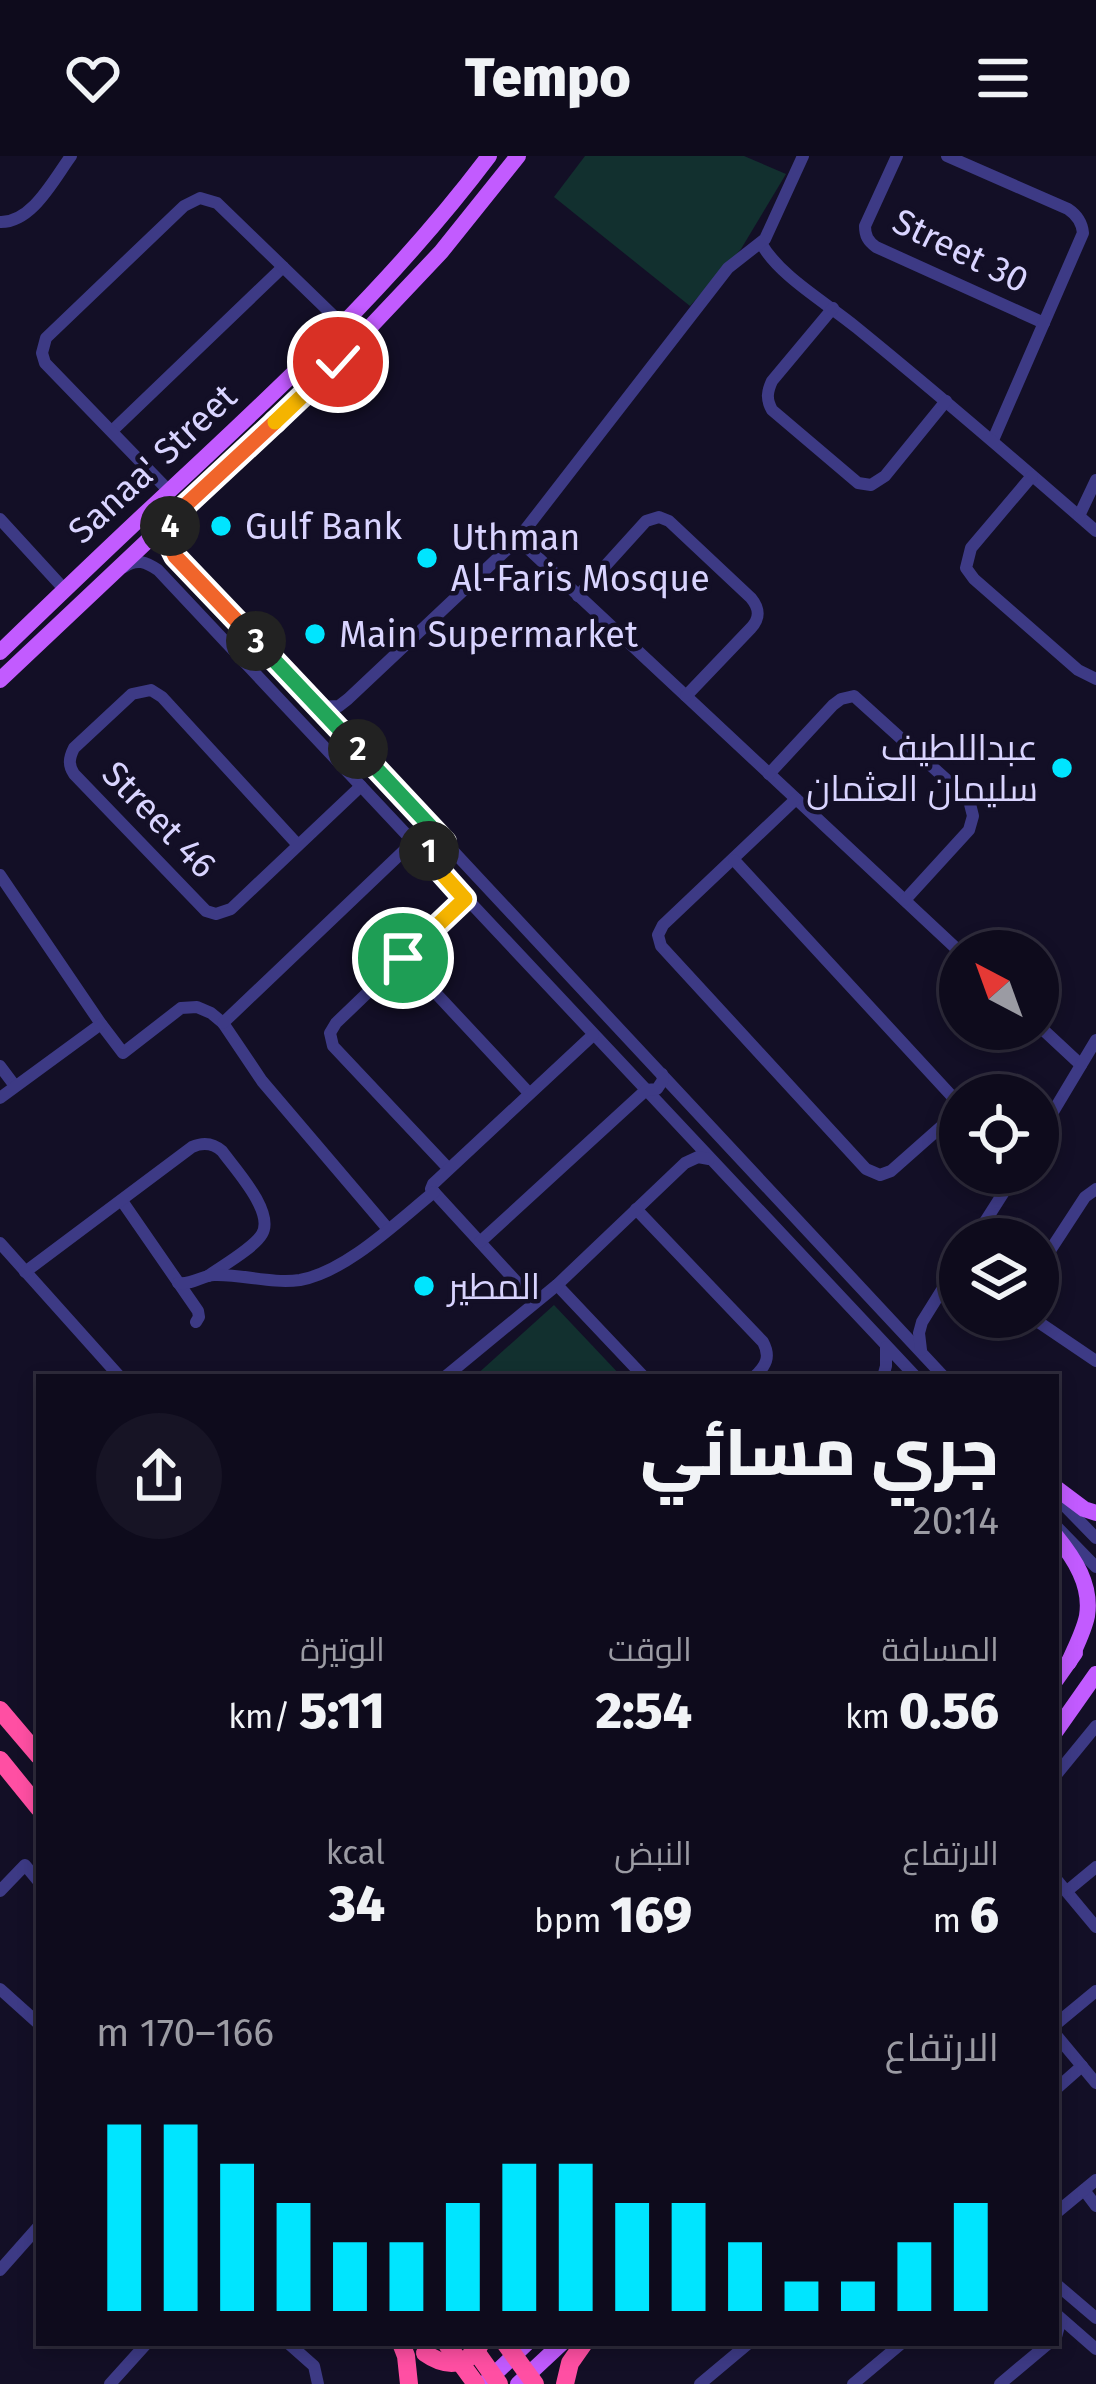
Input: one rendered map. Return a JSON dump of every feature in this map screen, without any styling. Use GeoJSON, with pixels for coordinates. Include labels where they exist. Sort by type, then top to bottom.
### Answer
{"type":"FeatureCollection","features":[{"type":"Feature","properties":{"kind":"highway"},"geometry":{"type":"LineString","coordinates":[[0,1710],[36,1752]]}},
{"type":"Feature","properties":{"kind":"highway"},"geometry":{"type":"LineString","coordinates":[[0,1760],[36,1805]]}},
{"type":"Feature","properties":{"kind":"highway"},"geometry":{"type":"LineString","coordinates":[[402,2346],[409,2384]]}},
{"type":"Feature","properties":{"kind":"highway"},"geometry":{"type":"LineString","coordinates":[[448,2346],[480,2384]]}},
{"type":"Feature","properties":{"kind":"highway"},"geometry":{"type":"LineString","coordinates":[[472,2346],[499,2384]]}},
{"type":"Feature","properties":{"kind":"highway"},"geometry":{"type":"LineString","coordinates":[[421,2348],[437,2362],[452,2364],[466,2360],[480,2346]]}},
{"type":"Feature","properties":{"kind":"highway"},"geometry":{"type":"LineString","coordinates":[[566,2384],[570,2363],[582,2346]]}},
{"type":"Feature","properties":{"kind":"highway"},"geometry":{"type":"LineString","coordinates":[[516,2347],[527,2381]]}},
{"type":"Feature","properties":{"kind":"highway"},"geometry":{"type":"LineString","coordinates":[[421,2348],[446,2384]]}},
{"type":"Feature","properties":{"kind":"main road","name":"Sanaa' Street"},"geometry":{"type":"LineString","coordinates":[[2,678],[338,362],[441,252],[518,156]]}},
{"type":"Feature","properties":{"kind":"main road","name":"Sanaa' Street"},"geometry":{"type":"LineString","coordinates":[[0,652],[343,325],[416,244],[478,160]]}},
{"type":"Feature","properties":{"kind":"main road"},"geometry":{"type":"LineString","coordinates":[[269,400],[273,412],[284,414]]}},
{"type":"Feature","properties":{"kind":"main road"},"geometry":{"type":"LineString","coordinates":[[245,422],[258,425],[258,438]]}},
{"type":"Feature","properties":{"kind":"main road"},"geometry":{"type":"LineString","coordinates":[[1059,1489],[1096,1513]]}},
{"type":"Feature","properties":{"kind":"main road"},"geometry":{"type":"LineString","coordinates":[[1059,1540],[1076,1560],[1085,1585],[1087,1615],[1069,1662]]}},
{"type":"Feature","properties":{"kind":"main road"},"geometry":{"type":"LineString","coordinates":[[1059,1676],[1096,1622]]}},
{"type":"Feature","properties":{"kind":"main road"},"geometry":{"type":"LineString","coordinates":[[1059,1727],[1093,1680]]}},
{"type":"Feature","properties":{"kind":"main road"},"geometry":{"type":"LineString","coordinates":[[527,2381],[559,2346]]}},
{"type":"Feature","properties":{"kind":"main road"},"geometry":{"type":"LineString","coordinates":[[480,2384],[516,2347]]}},
{"type":"Feature","properties":{"kind":"street"},"geometry":{"type":"LineString","coordinates":[[0,222],[20,218],[44,194],[70,156]]}},
{"type":"Feature","properties":{"kind":"street"},"geometry":{"type":"LineString","coordinates":[[343,733],[343,710],[349,699],[518,539],[728,268],[761,243],[803,156]]}},
{"type":"Feature","properties":{"kind":"street","name":"Street 30"},"geometry":{"type":"LineString","coordinates":[[897,156],[865,226],[870,242],[1043,322]]}},
{"type":"Feature","properties":{"kind":"street","name":"Street 30"},"geometry":{"type":"LineString","coordinates":[[947,156],[1068,209],[1081,222],[1083,233],[993,440]]}},
{"type":"Feature","properties":{"kind":"street"},"geometry":{"type":"LineString","coordinates":[[169,491],[45,363],[46,338],[193,200],[209,199],[343,325]]}},
{"type":"Feature","properties":{"kind":"street"},"geometry":{"type":"LineString","coordinates":[[761,243],[776,264],[993,440],[1096,531]]}},
{"type":"Feature","properties":{"kind":"street"},"geometry":{"type":"LineString","coordinates":[[113,430],[283,267]]}},
{"type":"Feature","properties":{"kind":"street"},"geometry":{"type":"LineString","coordinates":[[833,308],[772,381],[767,396],[772,410],[841,468],[866,485],[878,482],[946,401]]}},
{"type":"Feature","properties":{"kind":"street"},"geometry":{"type":"LineString","coordinates":[[1032,476],[971,548],[966,568],[1078,670],[1096,679]]}},
{"type":"Feature","properties":{"kind":"street"},"geometry":{"type":"LineString","coordinates":[[1079,516],[1096,480]]}},
{"type":"Feature","properties":{"kind":"street"},"geometry":{"type":"LineString","coordinates":[[175,515],[169,544],[190,573],[941,1374]]}},
{"type":"Feature","properties":{"kind":"street"},"geometry":{"type":"LineString","coordinates":[[578,596],[640,526],[652,518],[669,521],[751,598],[758,617],[686,696]]}},
{"type":"Feature","properties":{"kind":"street"},"geometry":{"type":"LineString","coordinates":[[2,527],[65,590]]}},
{"type":"Feature","properties":{"kind":"street"},"geometry":{"type":"LineString","coordinates":[[518,539],[939,932]]}},
{"type":"Feature","properties":{"kind":"street"},"geometry":{"type":"LineString","coordinates":[[109,579],[139,561],[158,570],[913,1374]]}},
{"type":"Feature","properties":{"kind":"street"},"geometry":{"type":"LineString","coordinates":[[173,585],[176,571],[190,573]]}},
{"type":"Feature","properties":{"kind":"street","name":"Street 46"},"geometry":{"type":"LineString","coordinates":[[298,845],[151,690],[132,694],[70,756],[74,774],[211,914],[231,909],[361,786]]}},
{"type":"Feature","properties":{"kind":"street"},"geometry":{"type":"LineString","coordinates":[[769,774],[833,705],[854,696],[969,800],[973,816],[969,830],[905,900]]}},
{"type":"Feature","properties":{"kind":"street"},"geometry":{"type":"LineString","coordinates":[[318,706],[329,708],[349,699]]}},
{"type":"Feature","properties":{"kind":"street"},"geometry":{"type":"LineString","coordinates":[[796,799],[663,925],[658,935],[661,946],[866,1168],[874,1173],[891,1172],[939,1127]]}},
{"type":"Feature","properties":{"kind":"street"},"geometry":{"type":"LineString","coordinates":[[224,1024],[413,842],[426,839],[429,826]]}},
{"type":"Feature","properties":{"kind":"street"},"geometry":{"type":"LineString","coordinates":[[429,859],[431,845],[445,842]]}},
{"type":"Feature","properties":{"kind":"street"},"geometry":{"type":"LineString","coordinates":[[734,860],[939,1085]]}},
{"type":"Feature","properties":{"kind":"street"},"geometry":{"type":"LineString","coordinates":[[0,875],[123,1053],[181,1008],[212,1013],[262,1081],[388,1229]]}},
{"type":"Feature","properties":{"kind":"street"},"geometry":{"type":"LineString","coordinates":[[448,1168],[330,1038],[336,1023],[465,899]]}},
{"type":"Feature","properties":{"kind":"street"},"geometry":{"type":"LineString","coordinates":[[403,958],[529,1093]]}},
{"type":"Feature","properties":{"kind":"street"},"geometry":{"type":"LineString","coordinates":[[0,1098],[101,1024]]}},
{"type":"Feature","properties":{"kind":"street"},"geometry":{"type":"LineString","coordinates":[[536,1302],[431,1189],[593,1035]]}},
{"type":"Feature","properties":{"kind":"street"},"geometry":{"type":"LineString","coordinates":[[1059,1102],[1096,1040]]}},
{"type":"Feature","properties":{"kind":"street"},"geometry":{"type":"LineString","coordinates":[[1059,1044],[1081,1065]]}},
{"type":"Feature","properties":{"kind":"street"},"geometry":{"type":"LineString","coordinates":[[0,1066],[15,1087]]}},
{"type":"Feature","properties":{"kind":"street"},"geometry":{"type":"LineString","coordinates":[[480,1242],[646,1090],[657,1089],[662,1074]]}},
{"type":"Feature","properties":{"kind":"street"},"geometry":{"type":"LineString","coordinates":[[667,1112],[666,1099],[682,1095]]}},
{"type":"Feature","properties":{"kind":"street"},"geometry":{"type":"LineString","coordinates":[[685,1163],[691,1137]]}},
{"type":"Feature","properties":{"kind":"street"},"geometry":{"type":"LineString","coordinates":[[25,1272],[192,1147],[211,1144],[222,1151],[262,1208],[264,1230],[254,1243],[208,1276],[178,1283]]}},
{"type":"Feature","properties":{"kind":"street"},"geometry":{"type":"LineString","coordinates":[[450,1374],[557,1285],[685,1163],[698,1157],[713,1161]]}},
{"type":"Feature","properties":{"kind":"street"},"geometry":{"type":"LineString","coordinates":[[1059,1237],[1096,1189]]}},
{"type":"Feature","properties":{"kind":"street"},"geometry":{"type":"LineString","coordinates":[[208,1276],[284,1281],[321,1274],[434,1192]]}},
{"type":"Feature","properties":{"kind":"street"},"geometry":{"type":"LineString","coordinates":[[122,1201],[200,1315],[196,1322]]}},
{"type":"Feature","properties":{"kind":"street"},"geometry":{"type":"LineString","coordinates":[[636,1209],[763,1342],[768,1358],[757,1374]]}},
{"type":"Feature","properties":{"kind":"street"},"geometry":{"type":"LineString","coordinates":[[0,1243],[117,1374]]}},
{"type":"Feature","properties":{"kind":"street"},"geometry":{"type":"LineString","coordinates":[[557,1285],[641,1374]]}},
{"type":"Feature","properties":{"kind":"street"},"geometry":{"type":"LineString","coordinates":[[922,1354],[919,1333],[939,1295]]}},
{"type":"Feature","properties":{"kind":"street"},"geometry":{"type":"LineString","coordinates":[[891,1321],[927,1312]]}},
{"type":"Feature","properties":{"kind":"street"},"geometry":{"type":"LineString","coordinates":[[1059,1336],[1096,1361]]}},
{"type":"Feature","properties":{"kind":"street"},"geometry":{"type":"LineString","coordinates":[[884,1374],[886,1346]]}},
{"type":"Feature","properties":{"kind":"street"},"geometry":{"type":"LineString","coordinates":[[1059,1500],[1096,1538]]}},
{"type":"Feature","properties":{"kind":"street"},"geometry":{"type":"LineString","coordinates":[[1059,1529],[1096,1567]]}},
{"type":"Feature","properties":{"kind":"street"},"geometry":{"type":"LineString","coordinates":[[1059,1770],[1096,1726]]}},
{"type":"Feature","properties":{"kind":"street"},"geometry":{"type":"LineString","coordinates":[[0,1892],[25,1864],[36,1878]]}},
{"type":"Feature","properties":{"kind":"street"},"geometry":{"type":"LineString","coordinates":[[1067,1891],[1096,1867]]}},
{"type":"Feature","properties":{"kind":"street"},"geometry":{"type":"LineString","coordinates":[[1059,1882],[1096,1927]]}},
{"type":"Feature","properties":{"kind":"street"},"geometry":{"type":"LineString","coordinates":[[0,1989],[36,2021]]}},
{"type":"Feature","properties":{"kind":"street"},"geometry":{"type":"LineString","coordinates":[[1059,2022],[1096,1991]]}},
{"type":"Feature","properties":{"kind":"street"},"geometry":{"type":"LineString","coordinates":[[1059,2039],[1096,2083]]}},
{"type":"Feature","properties":{"kind":"street"},"geometry":{"type":"LineString","coordinates":[[1059,2086],[1082,2066]]}},
{"type":"Feature","properties":{"kind":"street"},"geometry":{"type":"LineString","coordinates":[[1059,2211],[1096,2180]]}},
{"type":"Feature","properties":{"kind":"street"},"geometry":{"type":"LineString","coordinates":[[1084,2190],[1096,2206]]}},
{"type":"Feature","properties":{"kind":"street"},"geometry":{"type":"LineString","coordinates":[[0,2270],[36,2229]]}},
{"type":"Feature","properties":{"kind":"street"},"geometry":{"type":"LineString","coordinates":[[1059,2287],[1096,2318]]}},
{"type":"Feature","properties":{"kind":"street"},"geometry":{"type":"LineString","coordinates":[[1059,2317],[1096,2349]]}},
{"type":"Feature","properties":{"kind":"street"},"geometry":{"type":"LineString","coordinates":[[1059,2337],[1074,2330]]}},
{"type":"Feature","properties":{"kind":"street"},"geometry":{"type":"LineString","coordinates":[[110,2384],[144,2346]]}},
{"type":"Feature","properties":{"kind":"street"},"geometry":{"type":"LineString","coordinates":[[291,2346],[314,2366],[318,2384]]}},
{"type":"Feature","properties":{"kind":"street"},"geometry":{"type":"LineString","coordinates":[[700,2384],[745,2346]]}},
{"type":"Feature","properties":{"kind":"street"},"geometry":{"type":"LineString","coordinates":[[854,2384],[898,2346]]}},
{"type":"Feature","properties":{"kind":"street"},"geometry":{"type":"LineString","coordinates":[[1000,2384],[1046,2346]]}},
{"type":"Feature","properties":{"kind":"green space"},"geometry":{"type":"Polygon","coordinates":[[[585,156],[744,156],[786,174],[741,249],[690,306],[554,197],[585,156]]]}},
{"type":"Feature","properties":{"kind":"green space"},"geometry":{"type":"Polygon","coordinates":[[[554,1305],[619,1374],[477,1374],[554,1305]]]}},
{"type":"Feature","properties":{"kind":"place","name":"Gulf Bank"},"geometry":{"type":"Point","coordinates":[221,526]}},
{"type":"Feature","properties":{"kind":"place","name":"Uthman Al-Faris Mosque"},"geometry":{"type":"Point","coordinates":[427,558]}},
{"type":"Feature","properties":{"kind":"place","name":"Main Supermarket"},"geometry":{"type":"Point","coordinates":[315,634]}},
{"type":"Feature","properties":{"kind":"place","name":"عبداللطيف سليمان العثمان"},"geometry":{"type":"Point","coordinates":[1062,768]}},
{"type":"Feature","properties":{"kind":"place","name":"المطير"},"geometry":{"type":"Point","coordinates":[424,1286]}},
{"type":"Feature","properties":{"kind":"route"},"geometry":{"type":"LineString","coordinates":[[338,362],[175,515],[167,535],[175,556],[190,573],[445,842],[431,845],[429,859],[465,899],[403,958]]}}]}
